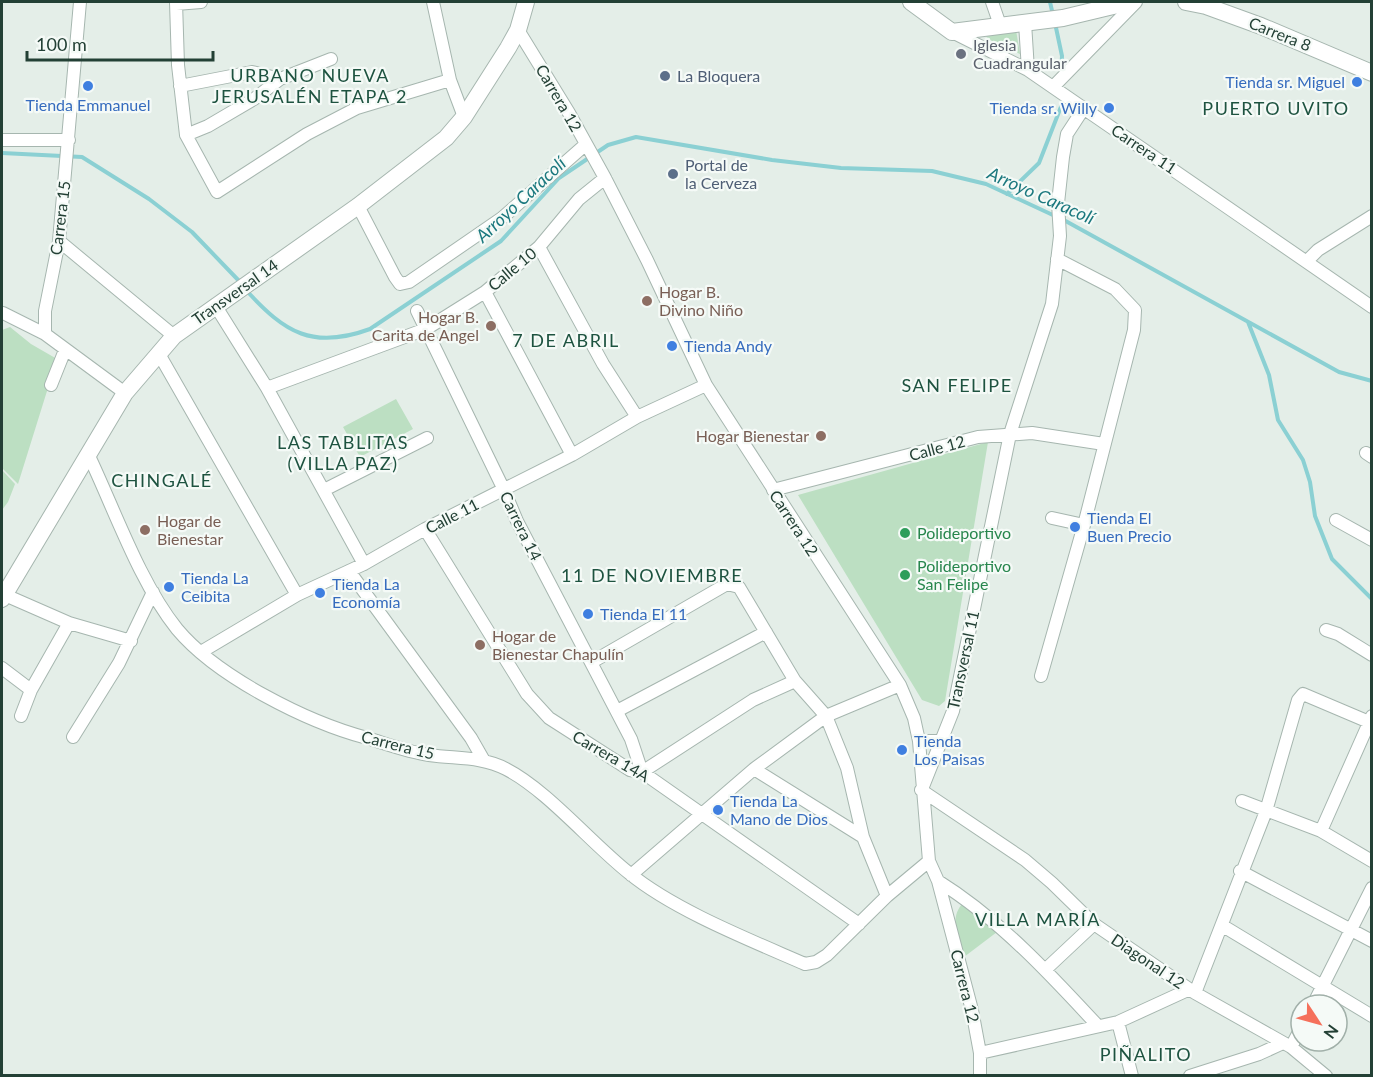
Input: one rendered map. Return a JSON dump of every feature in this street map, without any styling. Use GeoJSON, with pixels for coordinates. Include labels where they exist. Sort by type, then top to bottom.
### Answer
{"type":"FeatureCollection","features":[{"type":"Feature","properties":{"kind":"street","name":"Carrera 15"},"geometry":{"type":"LineString","coordinates":[[45,334],[45,311],[59,241],[80,2]]}},
{"type":"Feature","properties":{"kind":"street"},"geometry":{"type":"LineString","coordinates":[[201,2],[176,3],[180,86],[186,135],[218,192],[307,134],[357,108],[450,80]]}},
{"type":"Feature","properties":{"kind":"street"},"geometry":{"type":"LineString","coordinates":[[434,2],[450,80],[464,117]]}},
{"type":"Feature","properties":{"kind":"street"},"geometry":{"type":"LineString","coordinates":[[518,30],[526,2]]}},
{"type":"Feature","properties":{"kind":"street","name":"Carrera 11"},"geometry":{"type":"LineString","coordinates":[[911,2],[952,32],[1028,70],[1371,307]]}},
{"type":"Feature","properties":{"kind":"street"},"geometry":{"type":"LineString","coordinates":[[992,2],[1000,25]]}},
{"type":"Feature","properties":{"kind":"street"},"geometry":{"type":"LineString","coordinates":[[952,32],[1055,19],[1130,2]]}},
{"type":"Feature","properties":{"kind":"street"},"geometry":{"type":"LineString","coordinates":[[1062,93],[1136,2]]}},
{"type":"Feature","properties":{"kind":"street","name":"Carrera 8"},"geometry":{"type":"LineString","coordinates":[[1186,2],[1206,6],[1261,26],[1371,73]]}},
{"type":"Feature","properties":{"kind":"street"},"geometry":{"type":"LineString","coordinates":[[1025,23],[1028,70]]}},
{"type":"Feature","properties":{"kind":"street","name":"Transversal 14"},"geometry":{"type":"LineString","coordinates":[[3,597],[125,393],[174,336],[240,287],[358,206],[446,138],[464,117],[518,30]]}},
{"type":"Feature","properties":{"kind":"street","name":"Carrera 12"},"geometry":{"type":"LineString","coordinates":[[518,30],[569,113],[605,178],[706,385],[900,684],[914,718],[919,741],[928,861],[938,881],[981,1053],[980,1076]]}},
{"type":"Feature","properties":{"kind":"street"},"geometry":{"type":"LineString","coordinates":[[186,135],[208,126],[254,99],[280,79],[332,59]]}},
{"type":"Feature","properties":{"kind":"street"},"geometry":{"type":"LineString","coordinates":[[180,86],[252,72],[280,79]]}},
{"type":"Feature","properties":{"kind":"street","name":"Transversal 11"},"geometry":{"type":"LineString","coordinates":[[921,790],[954,711],[1010,434],[1052,304],[1060,236],[1058,203],[1067,134],[1084,108]]}},
{"type":"Feature","properties":{"kind":"street"},"geometry":{"type":"LineString","coordinates":[[2,140],[69,146]]}},
{"type":"Feature","properties":{"kind":"street"},"geometry":{"type":"LineString","coordinates":[[358,206],[400,284],[409,282],[592,156]]}},
{"type":"Feature","properties":{"kind":"street","name":"Calle 10"},"geometry":{"type":"LineString","coordinates":[[267,388],[426,329],[485,292],[539,247],[579,199],[605,178]]}},
{"type":"Feature","properties":{"kind":"street"},"geometry":{"type":"LineString","coordinates":[[1307,261],[1318,250],[1371,216]]}},
{"type":"Feature","properties":{"kind":"street"},"geometry":{"type":"LineString","coordinates":[[59,241],[174,336]]}},
{"type":"Feature","properties":{"kind":"street"},"geometry":{"type":"LineString","coordinates":[[539,247],[603,364],[637,417]]}},
{"type":"Feature","properties":{"kind":"street"},"geometry":{"type":"LineString","coordinates":[[1041,676],[1084,525],[1134,330],[1135,310],[1115,288],[1056,259]]}},
{"type":"Feature","properties":{"kind":"street"},"geometry":{"type":"LineString","coordinates":[[485,292],[572,455]]}},
{"type":"Feature","properties":{"kind":"street"},"geometry":{"type":"LineString","coordinates":[[215,305],[267,388],[364,564]]}},
{"type":"Feature","properties":{"kind":"street","name":"Carrera 14"},"geometry":{"type":"LineString","coordinates":[[417,311],[517,521],[631,739],[642,772]]}},
{"type":"Feature","properties":{"kind":"street"},"geometry":{"type":"LineString","coordinates":[[2,312],[45,334],[125,393]]}},
{"type":"Feature","properties":{"kind":"street"},"geometry":{"type":"LineString","coordinates":[[51,385],[65,350]]}},
{"type":"Feature","properties":{"kind":"street"},"geometry":{"type":"LineString","coordinates":[[159,354],[297,595]]}},
{"type":"Feature","properties":{"kind":"street","name":"Calle 11"},"geometry":{"type":"LineString","coordinates":[[201,652],[297,595],[364,564],[425,529],[572,455],[637,417],[706,385]]}},
{"type":"Feature","properties":{"kind":"street","name":"Calle 12"},"geometry":{"type":"LineString","coordinates":[[772,490],[978,437],[1032,433],[1104,444]]}},
{"type":"Feature","properties":{"kind":"street"},"geometry":{"type":"LineString","coordinates":[[324,490],[427,438]]}},
{"type":"Feature","properties":{"kind":"street","name":"Carrera 15"},"geometry":{"type":"LineString","coordinates":[[89,456],[153,592],[178,629],[201,652],[231,676],[291,708],[355,735],[427,755],[483,759],[507,769],[533,788],[631,875],[688,909],[805,964],[816,962],[827,955],[859,924]]}},
{"type":"Feature","properties":{"kind":"street"},"geometry":{"type":"LineString","coordinates":[[1052,518],[1084,525]]}},
{"type":"Feature","properties":{"kind":"street"},"geometry":{"type":"LineString","coordinates":[[1336,520],[1371,540]]}},
{"type":"Feature","properties":{"kind":"street","name":"Carrera 14A"},"geometry":{"type":"LineString","coordinates":[[425,529],[534,702],[549,718],[630,770],[642,772],[859,924]]}},
{"type":"Feature","properties":{"kind":"street"},"geometry":{"type":"LineString","coordinates":[[349,571],[471,738],[483,759]]}},
{"type":"Feature","properties":{"kind":"street"},"geometry":{"type":"LineString","coordinates":[[592,662],[727,584],[739,586],[795,681],[826,716],[847,768],[863,837],[887,896]]}},
{"type":"Feature","properties":{"kind":"street"},"geometry":{"type":"LineString","coordinates":[[73,737],[131,640],[153,592]]}},
{"type":"Feature","properties":{"kind":"street"},"geometry":{"type":"LineString","coordinates":[[3,597],[69,623],[131,640]]}},
{"type":"Feature","properties":{"kind":"street"},"geometry":{"type":"LineString","coordinates":[[21,716],[31,690],[69,623]]}},
{"type":"Feature","properties":{"kind":"street"},"geometry":{"type":"LineString","coordinates":[[1326,630],[1338,634],[1371,655]]}},
{"type":"Feature","properties":{"kind":"street"},"geometry":{"type":"LineString","coordinates":[[617,711],[766,632]]}},
{"type":"Feature","properties":{"kind":"street"},"geometry":{"type":"LineString","coordinates":[[2,668],[31,690]]}},
{"type":"Feature","properties":{"kind":"street"},"geometry":{"type":"LineString","coordinates":[[642,772],[753,700],[795,681]]}},
{"type":"Feature","properties":{"kind":"street"},"geometry":{"type":"LineString","coordinates":[[631,875],[699,813],[826,716],[900,684]]}},
{"type":"Feature","properties":{"kind":"street"},"geometry":{"type":"LineString","coordinates":[[981,1053],[1118,1022],[1192,991],[1223,926],[1240,871],[1266,811],[1301,696],[1370,719],[1321,831]]}},
{"type":"Feature","properties":{"kind":"street"},"geometry":{"type":"LineString","coordinates":[[919,741],[943,741]]}},
{"type":"Feature","properties":{"kind":"street"},"geometry":{"type":"LineString","coordinates":[[754,769],[863,837]]}},
{"type":"Feature","properties":{"kind":"street","name":"Diagonal 12"},"geometry":{"type":"LineString","coordinates":[[921,790],[1025,860],[1094,924],[1192,991],[1287,1045],[1326,1076]]}},
{"type":"Feature","properties":{"kind":"street"},"geometry":{"type":"LineString","coordinates":[[1242,801],[1321,831],[1371,861]]}},
{"type":"Feature","properties":{"kind":"street"},"geometry":{"type":"LineString","coordinates":[[859,924],[928,861]]}},
{"type":"Feature","properties":{"kind":"street"},"geometry":{"type":"LineString","coordinates":[[1240,871],[1371,941]]}},
{"type":"Feature","properties":{"kind":"street"},"geometry":{"type":"LineString","coordinates":[[938,881],[972,905],[1046,969],[1098,1026]]}},
{"type":"Feature","properties":{"kind":"street"},"geometry":{"type":"LineString","coordinates":[[1320,993],[1371,888]]}},
{"type":"Feature","properties":{"kind":"street"},"geometry":{"type":"LineString","coordinates":[[1046,969],[1094,924]]}},
{"type":"Feature","properties":{"kind":"street"},"geometry":{"type":"LineString","coordinates":[[1223,926],[1371,1016]]}},
{"type":"Feature","properties":{"kind":"street"},"geometry":{"type":"LineString","coordinates":[[1118,1022],[1132,1076]]}},
{"type":"Feature","properties":{"kind":"street"},"geometry":{"type":"LineString","coordinates":[[1190,1076],[1289,1043]]}},
{"type":"Feature","properties":{"kind":"green space"},"geometry":{"type":"Polygon","coordinates":[[[1016,30],[1020,54],[988,39],[985,35],[1016,30]]]}},
{"type":"Feature","properties":{"kind":"green space"},"geometry":{"type":"Polygon","coordinates":[[[10,327],[31,344],[57,359],[18,484],[2,468],[2,330],[10,327]]]}},
{"type":"Feature","properties":{"kind":"green space"},"geometry":{"type":"Polygon","coordinates":[[[396,399],[413,429],[360,457],[343,427],[396,399]]]}},
{"type":"Feature","properties":{"kind":"green space"},"geometry":{"type":"Polygon","coordinates":[[[988,442],[945,701],[939,706],[922,700],[798,495],[988,442]]]}},
{"type":"Feature","properties":{"kind":"green space"},"geometry":{"type":"Polygon","coordinates":[[[2,470],[15,484],[2,510],[2,470]]]}},
{"type":"Feature","properties":{"kind":"green space"},"geometry":{"type":"Polygon","coordinates":[[[963,903],[997,932],[964,957],[955,922],[963,903]]]}},
{"type":"Feature","properties":{"kind":"waterway"},"geometry":{"type":"LineString","coordinates":[[1050,2],[1053,15]]}},
{"type":"Feature","properties":{"kind":"waterway"},"geometry":{"type":"LineString","coordinates":[[1055,23],[1062,56],[1061,74]]}},
{"type":"Feature","properties":{"kind":"waterway"},"geometry":{"type":"LineString","coordinates":[[1007,194],[1039,163],[1064,99]]}},
{"type":"Feature","properties":{"kind":"waterway","name":"Arroyo Caracolí"},"geometry":{"type":"LineString","coordinates":[[246,290],[274,317],[301,334],[332,338],[370,329],[501,241],[559,178],[608,145],[636,137],[772,160],[841,168],[932,171],[986,184],[1055,216]]}},
{"type":"Feature","properties":{"kind":"waterway","name":"Arroyo Caracolí"},"geometry":{"type":"LineString","coordinates":[[2,153],[82,157],[149,199],[192,232],[242,284]]}},
{"type":"Feature","properties":{"kind":"waterway","name":"Arroyo Caracolí"},"geometry":{"type":"LineString","coordinates":[[1062,219],[1339,372],[1372,381]]}},
{"type":"Feature","properties":{"kind":"waterway","name":"Arroyo Caracolí"},"geometry":{"type":"LineString","coordinates":[[1248,322],[1269,375],[1278,420],[1303,460],[1310,482],[1315,516],[1332,559],[1372,599]]}},
{"type":"Feature","properties":{"kind":"place","name":"Iglesia Cuadrangular"},"geometry":{"type":"Point","coordinates":[961,54]}},
{"type":"Feature","properties":{"kind":"place","name":"La Bloquera"},"geometry":{"type":"Point","coordinates":[665,76]}},
{"type":"Feature","properties":{"kind":"place","name":"Tienda sr. Miguel"},"geometry":{"type":"Point","coordinates":[1357,82]}},
{"type":"Feature","properties":{"kind":"place","name":"Tienda Emmanuel"},"geometry":{"type":"Point","coordinates":[88,86]}},
{"type":"Feature","properties":{"kind":"place","name":"Tienda sr. Willy"},"geometry":{"type":"Point","coordinates":[1109,108]}},
{"type":"Feature","properties":{"kind":"place","name":"Portal de la Cerveza"},"geometry":{"type":"Point","coordinates":[673,174]}},
{"type":"Feature","properties":{"kind":"place","name":"Hogar B. Divino Niño"},"geometry":{"type":"Point","coordinates":[647,301]}},
{"type":"Feature","properties":{"kind":"place","name":"Hogar B. Carita de Angel"},"geometry":{"type":"Point","coordinates":[491,326]}},
{"type":"Feature","properties":{"kind":"place","name":"Tienda Andy"},"geometry":{"type":"Point","coordinates":[672,346]}},
{"type":"Feature","properties":{"kind":"place","name":"Hogar Bienestar"},"geometry":{"type":"Point","coordinates":[821,436]}},
{"type":"Feature","properties":{"kind":"place","name":"Tienda El Buen Precio"},"geometry":{"type":"Point","coordinates":[1075,527]}},
{"type":"Feature","properties":{"kind":"place","name":"Hogar de Bienestar"},"geometry":{"type":"Point","coordinates":[145,530]}},
{"type":"Feature","properties":{"kind":"place","name":"Polideportivo"},"geometry":{"type":"Point","coordinates":[905,533]}},
{"type":"Feature","properties":{"kind":"place","name":"Polideportivo San Felipe"},"geometry":{"type":"Point","coordinates":[905,575]}},
{"type":"Feature","properties":{"kind":"place","name":"Tienda La Ceibita"},"geometry":{"type":"Point","coordinates":[169,587]}},
{"type":"Feature","properties":{"kind":"place","name":"Tienda La Economía"},"geometry":{"type":"Point","coordinates":[320,593]}},
{"type":"Feature","properties":{"kind":"place","name":"Tienda El 11"},"geometry":{"type":"Point","coordinates":[588,614]}},
{"type":"Feature","properties":{"kind":"place","name":"Hogar de Bienestar Chapulín"},"geometry":{"type":"Point","coordinates":[480,645]}},
{"type":"Feature","properties":{"kind":"place","name":"Tienda Los Paisas"},"geometry":{"type":"Point","coordinates":[902,750]}},
{"type":"Feature","properties":{"kind":"place","name":"Tienda La Mano de Dios"},"geometry":{"type":"Point","coordinates":[718,810]}},
{"type":"Feature","properties":{"kind":"district","name":"URBANO NUEVA JERUSALÉN ETAPA 2"},"geometry":{"type":"Point","coordinates":[310,86]}},
{"type":"Feature","properties":{"kind":"district","name":"PUERTO UVITO"},"geometry":{"type":"Point","coordinates":[1276,109]}},
{"type":"Feature","properties":{"kind":"district","name":"7 DE ABRIL"},"geometry":{"type":"Point","coordinates":[566,341]}},
{"type":"Feature","properties":{"kind":"district","name":"SAN FELIPE"},"geometry":{"type":"Point","coordinates":[957,386]}},
{"type":"Feature","properties":{"kind":"district","name":"LAS TABLITAS (VILLA PAZ)"},"geometry":{"type":"Point","coordinates":[343,453]}},
{"type":"Feature","properties":{"kind":"district","name":"CHINGALÉ"},"geometry":{"type":"Point","coordinates":[162,481]}},
{"type":"Feature","properties":{"kind":"district","name":"11 DE NOVIEMBRE"},"geometry":{"type":"Point","coordinates":[652,576]}},
{"type":"Feature","properties":{"kind":"district","name":"VILLA MARÍA"},"geometry":{"type":"Point","coordinates":[1038,920]}},
{"type":"Feature","properties":{"kind":"district","name":"PIÑALITO"},"geometry":{"type":"Point","coordinates":[1146,1055]}}]}
